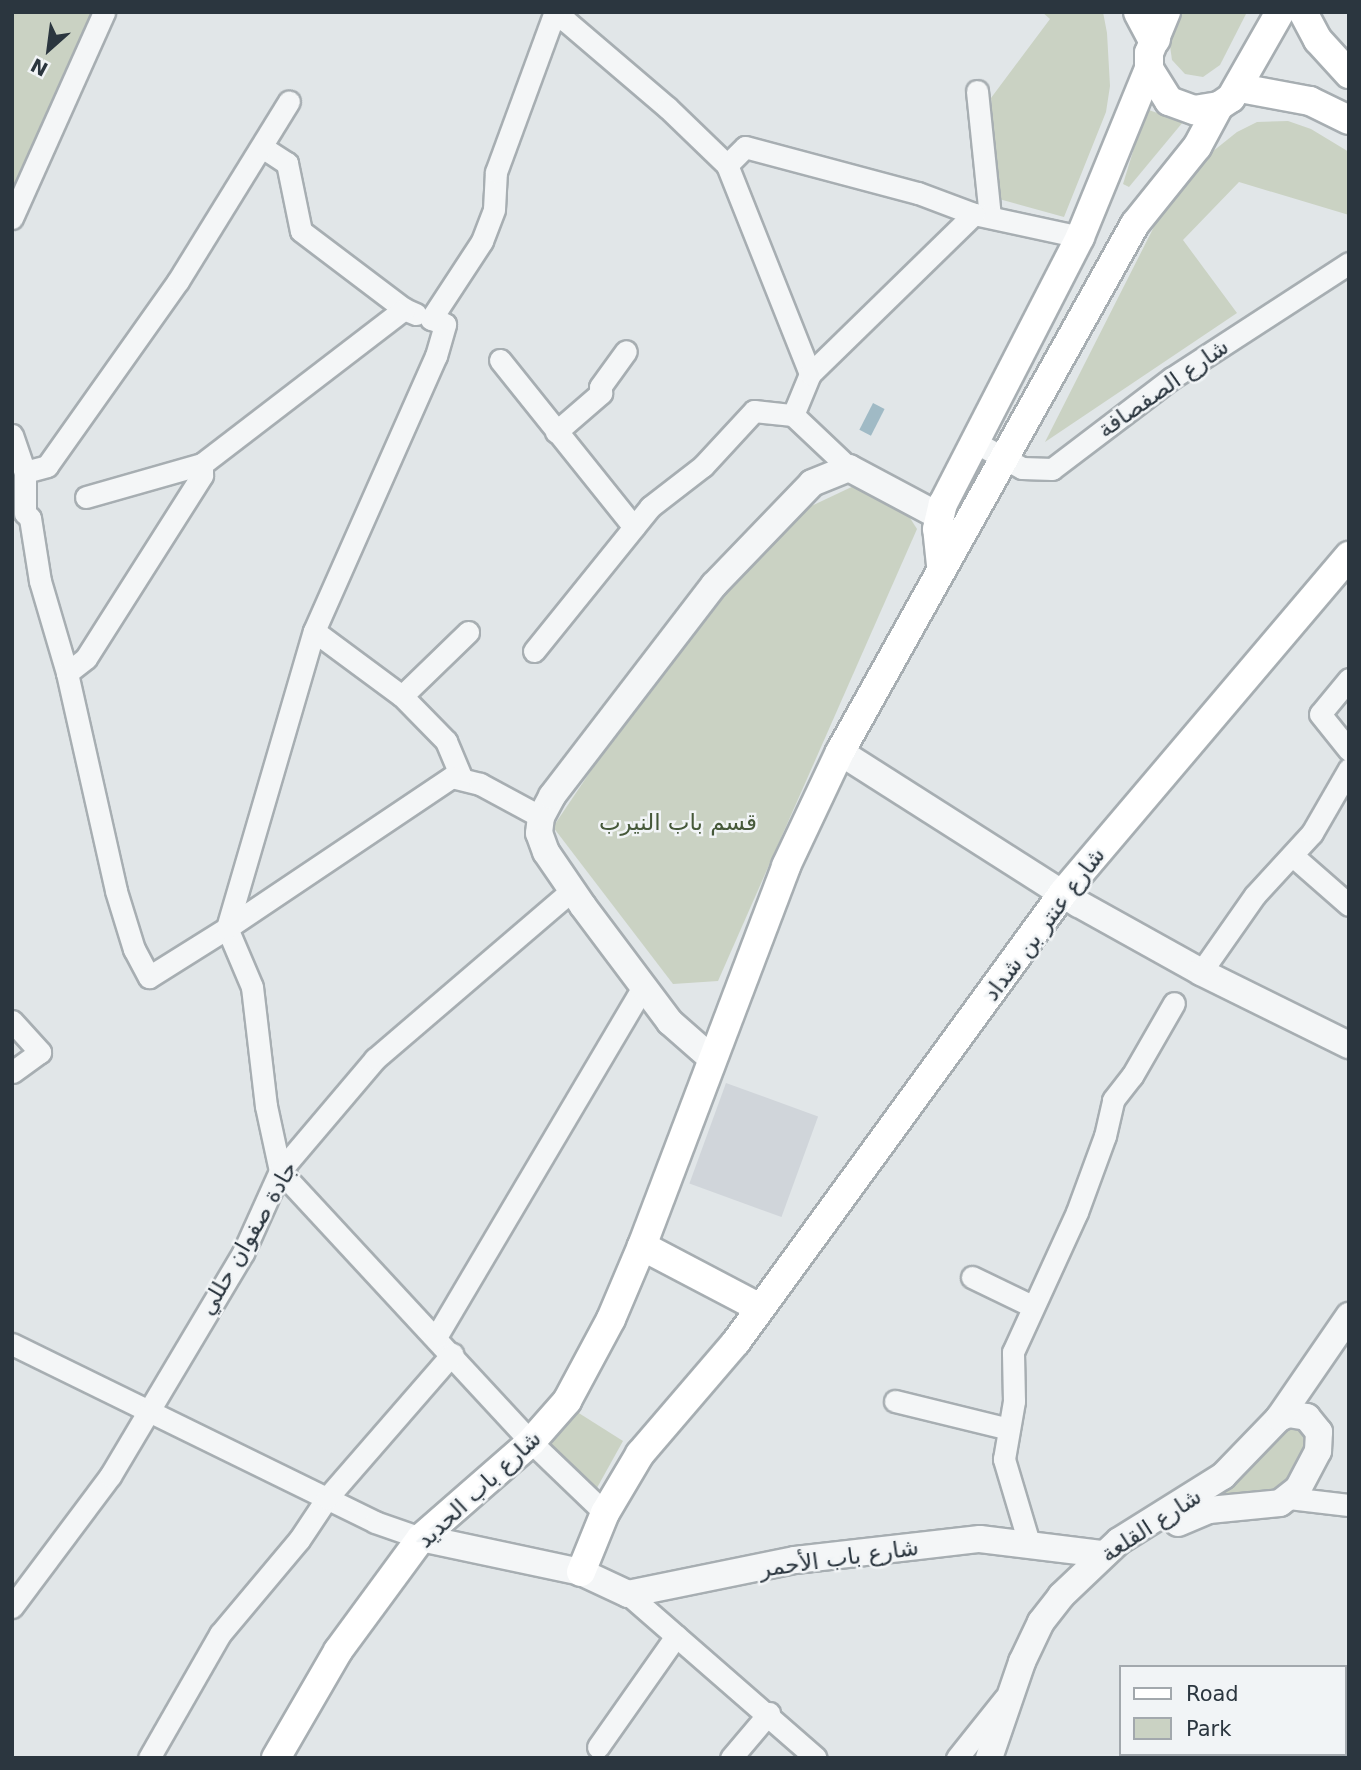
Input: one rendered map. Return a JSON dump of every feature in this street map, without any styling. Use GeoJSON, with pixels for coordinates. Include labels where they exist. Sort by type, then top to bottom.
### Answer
{"type":"FeatureCollection","features":[{"type":"Feature","properties":{"kind":"main road"},"geometry":{"type":"LineString","coordinates":[[1149,69],[1170,101],[1194,110],[1219,106],[1240,88],[1280,12]]}},
{"type":"Feature","properties":{"kind":"main road"},"geometry":{"type":"LineString","coordinates":[[1303,12],[1318,40],[1349,74]]}},
{"type":"Feature","properties":{"kind":"main road"},"geometry":{"type":"LineString","coordinates":[[941,565],[939,516],[973,441],[1080,237],[1149,69],[1153,21]]}},
{"type":"Feature","properties":{"kind":"main road"},"geometry":{"type":"LineString","coordinates":[[1240,88],[1310,101],[1349,120]]}},
{"type":"Feature","properties":{"kind":"main road","name":"شارع باب الحديد"},"geometry":{"type":"LineString","coordinates":[[276,1758],[338,1651],[421,1538],[531,1442],[567,1401],[611,1319],[642,1246],[786,866],[840,752],[941,565],[1004,462],[1135,224],[1197,147],[1219,106]]}},
{"type":"Feature","properties":{"kind":"main road","name":"شارع عنتر بن شداد"},"geometry":{"type":"LineString","coordinates":[[580,1572],[605,1513],[640,1454],[760,1308],[1063,893],[1349,556]]}},
{"type":"Feature","properties":{"kind":"main road"},"geometry":{"type":"LineString","coordinates":[[642,1246],[760,1308]]}},
{"type":"Feature","properties":{"kind":"street"},"geometry":{"type":"LineString","coordinates":[[13,215],[104,12]]}},
{"type":"Feature","properties":{"kind":"street"},"geometry":{"type":"LineString","coordinates":[[431,319],[482,241],[494,209],[496,172],[555,14],[668,108],[727,165],[810,374]]}},
{"type":"Feature","properties":{"kind":"street"},"geometry":{"type":"LineString","coordinates":[[793,415],[810,374],[982,215],[977,91]]}},
{"type":"Feature","properties":{"kind":"street"},"geometry":{"type":"LineString","coordinates":[[25,472],[47,466],[178,281],[289,101]]}},
{"type":"Feature","properties":{"kind":"street"},"geometry":{"type":"LineString","coordinates":[[262,147],[287,163],[301,231],[404,309],[445,324],[436,356],[314,631],[227,928],[252,987],[266,1106],[280,1171],[531,1442],[605,1513]]}},
{"type":"Feature","properties":{"kind":"street"},"geometry":{"type":"LineString","coordinates":[[727,165],[745,147],[918,193],[982,215],[1080,237]]}},
{"type":"Feature","properties":{"kind":"street","name":"شارع الصفصافة"},"geometry":{"type":"LineString","coordinates":[[973,441],[1004,462],[1037,471],[1052,468],[1172,378],[1349,263]]}},
{"type":"Feature","properties":{"kind":"street"},"geometry":{"type":"LineString","coordinates":[[86,497],[202,464],[404,309]]}},
{"type":"Feature","properties":{"kind":"street"},"geometry":{"type":"LineString","coordinates":[[556,432],[601,393],[600,387],[626,351]]}},
{"type":"Feature","properties":{"kind":"street"},"geometry":{"type":"LineString","coordinates":[[500,360],[634,527]]}},
{"type":"Feature","properties":{"kind":"street"},"geometry":{"type":"LineString","coordinates":[[534,651],[650,507],[704,466],[754,411],[793,415],[849,468],[939,516]]}},
{"type":"Feature","properties":{"kind":"street"},"geometry":{"type":"LineString","coordinates":[[12,435],[25,472],[19,515],[67,673],[123,915],[149,977],[452,777],[462,779],[541,817]]}},
{"type":"Feature","properties":{"kind":"street"},"geometry":{"type":"LineString","coordinates":[[67,673],[86,658],[202,475],[202,464]]}},
{"type":"Feature","properties":{"kind":"street"},"geometry":{"type":"LineString","coordinates":[[711,1058],[687,1041],[642,988],[572,890],[546,852],[539,833],[541,817],[714,585],[812,483],[849,468]]}},
{"type":"Feature","properties":{"kind":"street"},"geometry":{"type":"LineString","coordinates":[[314,631],[402,696],[446,741],[462,779]]}},
{"type":"Feature","properties":{"kind":"street"},"geometry":{"type":"LineString","coordinates":[[402,696],[468,632]]}},
{"type":"Feature","properties":{"kind":"street"},"geometry":{"type":"LineString","coordinates":[[1349,679],[1320,714],[1349,750]]}},
{"type":"Feature","properties":{"kind":"street"},"geometry":{"type":"LineString","coordinates":[[840,752],[1063,893],[1200,972],[1349,1045]]}},
{"type":"Feature","properties":{"kind":"street"},"geometry":{"type":"LineString","coordinates":[[1200,972],[1255,895],[1312,833],[1349,769]]}},
{"type":"Feature","properties":{"kind":"street"},"geometry":{"type":"LineString","coordinates":[[1293,856],[1349,905]]}},
{"type":"Feature","properties":{"kind":"street","name":"جادة صفوان حللي"},"geometry":{"type":"LineString","coordinates":[[12,1607],[110,1476],[146,1410],[243,1253],[280,1171],[375,1059],[572,890]]}},
{"type":"Feature","properties":{"kind":"street"},"geometry":{"type":"LineString","coordinates":[[436,1337],[642,988]]}},
{"type":"Feature","properties":{"kind":"street"},"geometry":{"type":"LineString","coordinates":[[1029,1543],[1004,1459],[1014,1402],[1013,1352],[1077,1212],[1105,1136],[1113,1100],[1132,1076],[1174,1003]]}},
{"type":"Feature","properties":{"kind":"street"},"geometry":{"type":"LineString","coordinates":[[12,1021],[40,1052],[12,1072]]}},
{"type":"Feature","properties":{"kind":"street"},"geometry":{"type":"LineString","coordinates":[[972,1277],[1032,1306]]}},
{"type":"Feature","properties":{"kind":"street","name":"شارع القلعة"},"geometry":{"type":"LineString","coordinates":[[989,1758],[1009,1694],[1041,1622],[1103,1554],[1136,1529],[1205,1501],[1279,1418],[1349,1316]]}},
{"type":"Feature","properties":{"kind":"street"},"geometry":{"type":"LineString","coordinates":[[12,1344],[374,1522],[421,1538],[580,1572],[628,1594],[769,1713],[816,1758]]}},
{"type":"Feature","properties":{"kind":"street"},"geometry":{"type":"LineString","coordinates":[[149,1758],[220,1634],[299,1540],[327,1498],[452,1354]]}},
{"type":"Feature","properties":{"kind":"street"},"geometry":{"type":"LineString","coordinates":[[895,1401],[1009,1429]]}},
{"type":"Feature","properties":{"kind":"street"},"geometry":{"type":"LineString","coordinates":[[1003,1758],[1041,1654],[1074,1606],[1141,1544],[1205,1501],[1268,1507],[1289,1498],[1304,1479],[1321,1442],[1320,1432],[1307,1417],[1288,1414],[1279,1418]]}},
{"type":"Feature","properties":{"kind":"street"},"geometry":{"type":"LineString","coordinates":[[1289,1498],[1349,1505]]}},
{"type":"Feature","properties":{"kind":"street","name":"شارع باب الأحمر"},"geometry":{"type":"LineString","coordinates":[[628,1594],[795,1560],[980,1539],[1103,1554]]}},
{"type":"Feature","properties":{"kind":"street"},"geometry":{"type":"LineString","coordinates":[[598,1747],[676,1636]]}},
{"type":"Feature","properties":{"kind":"street"},"geometry":{"type":"LineString","coordinates":[[957,1758],[1009,1694]]}},
{"type":"Feature","properties":{"kind":"street"},"geometry":{"type":"LineString","coordinates":[[731,1758],[769,1713]]}},
{"type":"Feature","properties":{"kind":"shaded area"},"geometry":{"type":"Polygon","coordinates":[[[726,1083],[818,1117],[781,1217],[689,1184],[726,1083]]]}},
{"type":"Feature","properties":{"kind":"green space"},"geometry":{"type":"Polygon","coordinates":[[[12,12],[94,12],[15,194],[12,189],[12,12]]]}},
{"type":"Feature","properties":{"kind":"green space"},"geometry":{"type":"Polygon","coordinates":[[[1042,12],[1103,12],[1107,33],[1110,86],[1106,112],[1064,217],[999,199],[991,98],[1050,19],[1042,12]]]}},
{"type":"Feature","properties":{"kind":"green space"},"geometry":{"type":"Polygon","coordinates":[[[1183,12],[1247,12],[1220,65],[1203,77],[1185,74],[1172,60],[1169,39],[1183,12]]]}},
{"type":"Feature","properties":{"kind":"green space"},"geometry":{"type":"Polygon","coordinates":[[[1146,109],[1183,122],[1129,187],[1123,184],[1146,109]]]}},
{"type":"Feature","properties":{"kind":"green space"},"geometry":{"type":"Polygon","coordinates":[[[1288,121],[1311,129],[1349,152],[1349,215],[1239,182],[1183,240],[1237,313],[1045,442],[1163,209],[1197,164],[1237,132],[1257,122],[1288,121]]]}},
{"type":"Feature","properties":{"kind":"green space","name":"قسم باب النيرب"},"geometry":{"type":"Polygon","coordinates":[[[860,483],[898,499],[917,529],[718,981],[673,984],[553,827],[693,619],[805,509],[860,483]]]}},
{"type":"Feature","properties":{"kind":"green space"},"geometry":{"type":"Polygon","coordinates":[[[574,1410],[623,1441],[593,1495],[547,1446],[574,1410]]]}},
{"type":"Feature","properties":{"kind":"green space"},"geometry":{"type":"Polygon","coordinates":[[[1292,1424],[1312,1433],[1288,1491],[1219,1495],[1292,1424]]]}},
{"type":"Feature","properties":{"kind":"water"},"geometry":{"type":"Polygon","coordinates":[[[873,403],[885,409],[871,436],[859,430],[873,403]]]}}]}
